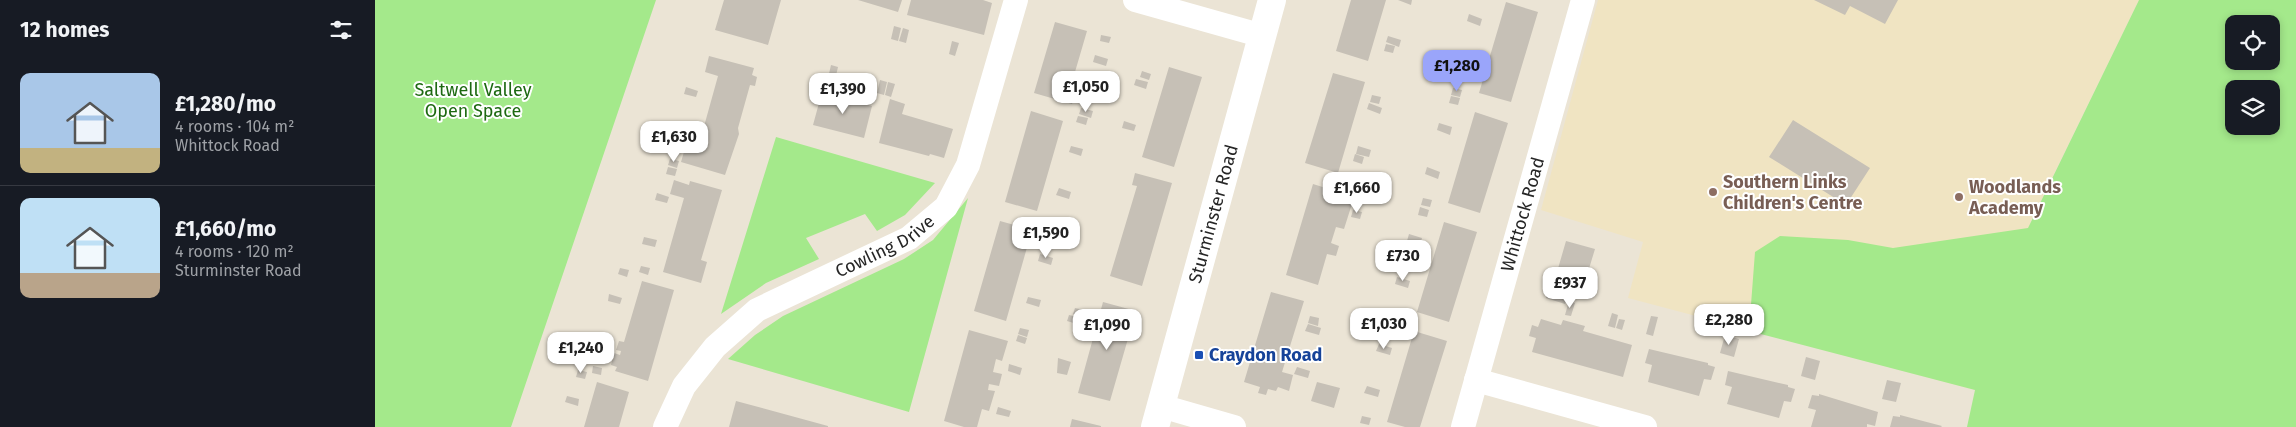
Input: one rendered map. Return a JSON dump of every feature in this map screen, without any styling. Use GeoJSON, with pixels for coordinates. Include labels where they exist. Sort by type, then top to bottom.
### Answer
{"type":"FeatureCollection","features":[{"type":"Feature","properties":{"kind":"street","name":"Cowling Drive"},"geometry":{"type":"LineString","coordinates":[[665,427],[684,386],[715,347],[757,310],[909,238],[946,207],[967,164],[1016,0]]}},
{"type":"Feature","properties":{"kind":"street"},"geometry":{"type":"LineString","coordinates":[[1135,0],[1263,36]]}},
{"type":"Feature","properties":{"kind":"street","name":"Sturminster Road"},"geometry":{"type":"LineString","coordinates":[[1158,417],[1272,0]]}},
{"type":"Feature","properties":{"kind":"street","name":"Whittock Road"},"geometry":{"type":"LineString","coordinates":[[1463,427],[1583,0]]}},
{"type":"Feature","properties":{"kind":"street"},"geometry":{"type":"LineString","coordinates":[[1476,380],[1645,427]]}},
{"type":"Feature","properties":{"kind":"street"},"geometry":{"type":"LineString","coordinates":[[1158,417],[1235,427]]}},
{"type":"Feature","properties":{"kind":"shaded area","name":"Woodlands Academy"},"geometry":{"type":"Polygon","coordinates":[[[1598,0],[2139,0],[2031,221],[1975,390],[1628,298],[1643,242],[1541,210],[1598,0]]]}},
{"type":"Feature","properties":{"kind":"green space","name":"Saltwell Valley Open Space"},"geometry":{"type":"Polygon","coordinates":[[[375,0],[656,0],[511,427],[375,427],[375,0]]]}},
{"type":"Feature","properties":{"kind":"green space"},"geometry":{"type":"Polygon","coordinates":[[[2139,0],[2296,0],[2296,427],[1967,427],[1975,390],[1749,331],[1755,252],[1780,236],[1848,240],[1893,248],[2028,228],[2139,0]]]}},
{"type":"Feature","properties":{"kind":"green space"},"geometry":{"type":"Polygon","coordinates":[[[776,137],[935,183],[905,215],[877,231],[865,214],[806,238],[819,259],[766,283],[721,314],[776,137]]]}},
{"type":"Feature","properties":{"kind":"green space"},"geometry":{"type":"Polygon","coordinates":[[[968,198],[909,412],[728,359],[755,335],[783,316],[904,259],[933,240],[968,198]]]}},
{"type":"Feature","properties":{"kind":"building"},"geometry":{"type":"Polygon","coordinates":[[[724,0],[781,0],[768,45],[715,30],[724,0]]]}},
{"type":"Feature","properties":{"kind":"building"},"geometry":{"type":"Polygon","coordinates":[[[858,0],[902,0],[898,12],[858,0]]]}},
{"type":"Feature","properties":{"kind":"building"},"geometry":{"type":"Polygon","coordinates":[[[911,0],[983,0],[992,3],[984,35],[907,15],[911,0]]]}},
{"type":"Feature","properties":{"kind":"building"},"geometry":{"type":"Polygon","coordinates":[[[1351,0],[1386,0],[1368,61],[1336,51],[1351,0]]]}},
{"type":"Feature","properties":{"kind":"building"},"geometry":{"type":"Polygon","coordinates":[[[1398,0],[1412,0],[1411,5],[1398,0]]]}},
{"type":"Feature","properties":{"kind":"building"},"geometry":{"type":"Polygon","coordinates":[[[1814,0],[1898,0],[1885,24],[1850,6],[1845,15],[1814,0]]]}},
{"type":"Feature","properties":{"kind":"building"},"geometry":{"type":"Polygon","coordinates":[[[1506,2],[1538,12],[1511,102],[1479,93],[1506,2]]]}},
{"type":"Feature","properties":{"kind":"building"},"geometry":{"type":"Polygon","coordinates":[[[1469,14],[1482,19],[1480,26],[1467,21],[1469,14]]]}},
{"type":"Feature","properties":{"kind":"building"},"geometry":{"type":"Polygon","coordinates":[[[1055,22],[1087,31],[1070,89],[1077,90],[1072,104],[1034,93],[1055,22]]]}},
{"type":"Feature","properties":{"kind":"building"},"geometry":{"type":"Polygon","coordinates":[[[894,26],[901,28],[898,41],[891,39],[894,26]]]}},
{"type":"Feature","properties":{"kind":"building"},"geometry":{"type":"Polygon","coordinates":[[[903,28],[909,30],[906,43],[899,41],[903,28]]]}},
{"type":"Feature","properties":{"kind":"building"},"geometry":{"type":"Polygon","coordinates":[[[1101,35],[1111,37],[1109,43],[1100,41],[1101,35]]]}},
{"type":"Feature","properties":{"kind":"building"},"geometry":{"type":"Polygon","coordinates":[[[1388,36],[1401,40],[1399,47],[1386,42],[1388,36]]]}},
{"type":"Feature","properties":{"kind":"building"},"geometry":{"type":"Polygon","coordinates":[[[952,41],[959,43],[955,56],[949,54],[952,41]]]}},
{"type":"Feature","properties":{"kind":"building"},"geometry":{"type":"Polygon","coordinates":[[[1386,44],[1395,46],[1393,53],[1384,51],[1386,44]]]}},
{"type":"Feature","properties":{"kind":"building"},"geometry":{"type":"Polygon","coordinates":[[[1095,55],[1108,59],[1106,66],[1093,62],[1095,55]]]}},
{"type":"Feature","properties":{"kind":"building"},"geometry":{"type":"Polygon","coordinates":[[[709,56],[754,68],[752,75],[757,77],[755,86],[750,85],[738,128],[739,134],[725,175],[681,162],[686,145],[698,148],[718,76],[705,72],[709,56]]]}},
{"type":"Feature","properties":{"kind":"building"},"geometry":{"type":"Polygon","coordinates":[[[1457,58],[1470,62],[1468,69],[1455,64],[1457,58]]]}},
{"type":"Feature","properties":{"kind":"building"},"geometry":{"type":"Polygon","coordinates":[[[831,65],[838,67],[835,80],[828,78],[831,65]]]}},
{"type":"Feature","properties":{"kind":"building"},"geometry":{"type":"Polygon","coordinates":[[[1169,67],[1202,77],[1174,167],[1142,157],[1169,67]]]}},
{"type":"Feature","properties":{"kind":"building"},"geometry":{"type":"Polygon","coordinates":[[[1142,71],[1151,74],[1149,80],[1140,77],[1142,71]]]}},
{"type":"Feature","properties":{"kind":"building"},"geometry":{"type":"Polygon","coordinates":[[[1333,73],[1365,82],[1338,173],[1305,163],[1333,73]]]}},
{"type":"Feature","properties":{"kind":"building"},"geometry":{"type":"Polygon","coordinates":[[[1136,79],[1148,82],[1146,89],[1134,85],[1136,79]]]}},
{"type":"Feature","properties":{"kind":"building"},"geometry":{"type":"Polygon","coordinates":[[[880,80],[887,82],[884,95],[877,93],[880,80]]]}},
{"type":"Feature","properties":{"kind":"building"},"geometry":{"type":"Polygon","coordinates":[[[888,82],[895,84],[891,97],[885,95],[888,82]]]}},
{"type":"Feature","properties":{"kind":"building"},"geometry":{"type":"Polygon","coordinates":[[[686,87],[698,91],[696,97],[684,94],[686,87]]]}},
{"type":"Feature","properties":{"kind":"building"},"geometry":{"type":"Polygon","coordinates":[[[1453,88],[1462,90],[1460,97],[1451,95],[1453,88]]]}},
{"type":"Feature","properties":{"kind":"building"},"geometry":{"type":"Polygon","coordinates":[[[822,92],[872,106],[864,138],[813,125],[822,92]]]}},
{"type":"Feature","properties":{"kind":"building"},"geometry":{"type":"Polygon","coordinates":[[[1372,95],[1381,97],[1379,104],[1370,102],[1372,95]]]}},
{"type":"Feature","properties":{"kind":"building"},"geometry":{"type":"Polygon","coordinates":[[[1451,96],[1460,98],[1458,105],[1449,103],[1451,96]]]}},
{"type":"Feature","properties":{"kind":"building"},"geometry":{"type":"Polygon","coordinates":[[[890,99],[905,104],[902,114],[953,129],[944,158],[879,143],[890,99]]]}},
{"type":"Feature","properties":{"kind":"building"},"geometry":{"type":"Polygon","coordinates":[[[1369,103],[1382,108],[1380,114],[1367,109],[1369,103]]]}},
{"type":"Feature","properties":{"kind":"building"},"geometry":{"type":"Polygon","coordinates":[[[1081,108],[1093,111],[1091,118],[1079,114],[1081,108]]]}},
{"type":"Feature","properties":{"kind":"building"},"geometry":{"type":"Polygon","coordinates":[[[1031,111],[1063,121],[1037,211],[1005,202],[1031,111]]]}},
{"type":"Feature","properties":{"kind":"building"},"geometry":{"type":"Polygon","coordinates":[[[1475,112],[1508,123],[1480,213],[1448,203],[1475,112]]]}},
{"type":"Feature","properties":{"kind":"building"},"geometry":{"type":"Polygon","coordinates":[[[1078,116],[1088,118],[1086,125],[1076,122],[1078,116]]]}},
{"type":"Feature","properties":{"kind":"building"},"geometry":{"type":"Polygon","coordinates":[[[1793,120],[1870,168],[1846,205],[1769,157],[1793,120]]]}},
{"type":"Feature","properties":{"kind":"building"},"geometry":{"type":"Polygon","coordinates":[[[1124,121],[1136,125],[1134,131],[1122,128],[1124,121]]]}},
{"type":"Feature","properties":{"kind":"building"},"geometry":{"type":"Polygon","coordinates":[[[1439,123],[1452,127],[1450,135],[1437,130],[1439,123]]]}},
{"type":"Feature","properties":{"kind":"building"},"geometry":{"type":"Polygon","coordinates":[[[1071,146],[1083,149],[1081,156],[1069,152],[1071,146]]]}},
{"type":"Feature","properties":{"kind":"building"},"geometry":{"type":"Polygon","coordinates":[[[1358,146],[1371,150],[1369,157],[1356,154],[1358,146]]]}},
{"type":"Feature","properties":{"kind":"building"},"geometry":{"type":"Polygon","coordinates":[[[1355,154],[1364,157],[1362,164],[1353,161],[1355,154]]]}},
{"type":"Feature","properties":{"kind":"building"},"geometry":{"type":"Polygon","coordinates":[[[670,159],[679,161],[677,168],[668,165],[670,159]]]}},
{"type":"Feature","properties":{"kind":"building"},"geometry":{"type":"Polygon","coordinates":[[[668,167],[677,169],[675,176],[666,174],[668,167]]]}},
{"type":"Feature","properties":{"kind":"building"},"geometry":{"type":"Polygon","coordinates":[[[1427,167],[1440,172],[1438,179],[1425,174],[1427,167]]]}},
{"type":"Feature","properties":{"kind":"building"},"geometry":{"type":"Polygon","coordinates":[[[1135,173],[1172,183],[1142,286],[1110,276],[1137,186],[1132,185],[1135,173]]]}},
{"type":"Feature","properties":{"kind":"building"},"geometry":{"type":"Polygon","coordinates":[[[674,180],[689,185],[690,181],[722,190],[701,260],[707,262],[701,283],[663,272],[684,198],[670,194],[674,180]]]}},
{"type":"Feature","properties":{"kind":"building"},"geometry":{"type":"Polygon","coordinates":[[[1332,180],[1357,188],[1344,229],[1336,227],[1331,243],[1339,246],[1336,256],[1327,254],[1318,285],[1286,275],[1313,184],[1329,189],[1332,180]]]}},
{"type":"Feature","properties":{"kind":"building"},"geometry":{"type":"Polygon","coordinates":[[[1059,188],[1071,192],[1069,199],[1056,195],[1059,188]]]}},
{"type":"Feature","properties":{"kind":"building"},"geometry":{"type":"Polygon","coordinates":[[[657,193],[669,197],[667,203],[655,200],[657,193]]]}},
{"type":"Feature","properties":{"kind":"building"},"geometry":{"type":"Polygon","coordinates":[[[1423,198],[1432,200],[1430,207],[1421,205],[1423,198]]]}},
{"type":"Feature","properties":{"kind":"building"},"geometry":{"type":"Polygon","coordinates":[[[1420,207],[1429,210],[1427,217],[1418,215],[1420,207]]]}},
{"type":"Feature","properties":{"kind":"building"},"geometry":{"type":"Polygon","coordinates":[[[1353,210],[1362,212],[1360,219],[1351,217],[1353,210]]]}},
{"type":"Feature","properties":{"kind":"building"},"geometry":{"type":"Polygon","coordinates":[[[1051,218],[1060,220],[1058,226],[1049,224],[1051,218]]]}},
{"type":"Feature","properties":{"kind":"building"},"geometry":{"type":"Polygon","coordinates":[[[1000,221],[1032,230],[1006,321],[974,311],[1000,221]]]}},
{"type":"Feature","properties":{"kind":"building"},"geometry":{"type":"Polygon","coordinates":[[[1444,222],[1477,232],[1449,322],[1417,312],[1444,222]]]}},
{"type":"Feature","properties":{"kind":"building"},"geometry":{"type":"Polygon","coordinates":[[[1049,225],[1058,228],[1056,234],[1047,231],[1049,225]]]}},
{"type":"Feature","properties":{"kind":"building"},"geometry":{"type":"Polygon","coordinates":[[[1409,234],[1422,238],[1420,245],[1407,241],[1409,234]]]}},
{"type":"Feature","properties":{"kind":"building"},"geometry":{"type":"Polygon","coordinates":[[[644,237],[657,240],[655,247],[642,244],[644,237]]]}},
{"type":"Feature","properties":{"kind":"building"},"geometry":{"type":"Polygon","coordinates":[[[1566,241],[1595,249],[1584,285],[1567,280],[1568,276],[1557,272],[1566,241]]]}},
{"type":"Feature","properties":{"kind":"building"},"geometry":{"type":"Polygon","coordinates":[[[1040,254],[1053,258],[1051,265],[1038,261],[1040,254]]]}},
{"type":"Feature","properties":{"kind":"building"},"geometry":{"type":"Polygon","coordinates":[[[641,266],[650,268],[648,275],[639,272],[641,266]]]}},
{"type":"Feature","properties":{"kind":"building"},"geometry":{"type":"Polygon","coordinates":[[[620,268],[629,270],[627,277],[618,274],[620,268]]]}},
{"type":"Feature","properties":{"kind":"building"},"geometry":{"type":"Polygon","coordinates":[[[1397,277],[1410,281],[1408,288],[1395,284],[1397,277]]]}},
{"type":"Feature","properties":{"kind":"building"},"geometry":{"type":"Polygon","coordinates":[[[1551,279],[1571,285],[1565,304],[1546,298],[1551,279]]]}},
{"type":"Feature","properties":{"kind":"building"},"geometry":{"type":"Polygon","coordinates":[[[642,281],[674,290],[648,381],[615,371],[617,367],[611,365],[614,353],[620,355],[621,351],[616,350],[619,341],[624,342],[642,281]]]}},
{"type":"Feature","properties":{"kind":"building"},"geometry":{"type":"Polygon","coordinates":[[[1271,292],[1304,301],[1282,372],[1293,375],[1289,391],[1278,387],[1276,391],[1268,389],[1266,395],[1258,393],[1260,387],[1244,382],[1271,292]]]}},
{"type":"Feature","properties":{"kind":"building"},"geometry":{"type":"Polygon","coordinates":[[[609,294],[622,298],[620,304],[608,301],[609,294]]]}},
{"type":"Feature","properties":{"kind":"building"},"geometry":{"type":"Polygon","coordinates":[[[1028,297],[1041,300],[1039,307],[1026,303],[1028,297]]]}},
{"type":"Feature","properties":{"kind":"building"},"geometry":{"type":"Polygon","coordinates":[[[1569,301],[1575,303],[1571,316],[1565,315],[1569,301]]]}},
{"type":"Feature","properties":{"kind":"building"},"geometry":{"type":"Polygon","coordinates":[[[1103,302],[1136,311],[1110,401],[1078,393],[1103,302]]]}},
{"type":"Feature","properties":{"kind":"building"},"geometry":{"type":"Polygon","coordinates":[[[1075,308],[1084,310],[1082,317],[1073,314],[1075,308]]]}},
{"type":"Feature","properties":{"kind":"building"},"geometry":{"type":"Polygon","coordinates":[[[1392,308],[1401,310],[1397,325],[1388,322],[1392,308]]]}},
{"type":"Feature","properties":{"kind":"building"},"geometry":{"type":"Polygon","coordinates":[[[1612,313],[1618,315],[1615,328],[1608,326],[1612,313]]]}},
{"type":"Feature","properties":{"kind":"building"},"geometry":{"type":"Polygon","coordinates":[[[1069,315],[1082,318],[1080,325],[1067,321],[1069,315]]]}},
{"type":"Feature","properties":{"kind":"building"},"geometry":{"type":"Polygon","coordinates":[[[1310,316],[1319,318],[1318,326],[1308,323],[1310,316]]]}},
{"type":"Feature","properties":{"kind":"building"},"geometry":{"type":"Polygon","coordinates":[[[1651,316],[1658,317],[1653,336],[1646,334],[1651,316]]]}},
{"type":"Feature","properties":{"kind":"building"},"geometry":{"type":"Polygon","coordinates":[[[1541,319],[1561,325],[1563,320],[1585,326],[1583,331],[1632,345],[1623,377],[1532,352],[1536,338],[1529,336],[1532,325],[1538,327],[1541,319]]]}},
{"type":"Feature","properties":{"kind":"building"},"geometry":{"type":"Polygon","coordinates":[[[1619,319],[1625,320],[1622,330],[1616,328],[1619,319]]]}},
{"type":"Feature","properties":{"kind":"building"},"geometry":{"type":"Polygon","coordinates":[[[1308,324],[1321,328],[1319,335],[1305,331],[1308,324]]]}},
{"type":"Feature","properties":{"kind":"building"},"geometry":{"type":"Polygon","coordinates":[[[1020,328],[1029,330],[1027,337],[1018,334],[1020,328]]]}},
{"type":"Feature","properties":{"kind":"building"},"geometry":{"type":"Polygon","coordinates":[[[969,330],[1008,341],[1002,361],[996,359],[993,372],[1002,374],[999,386],[989,384],[988,390],[995,391],[989,411],[982,409],[977,427],[964,427],[944,421],[969,330]]]}},
{"type":"Feature","properties":{"kind":"building"},"geometry":{"type":"Polygon","coordinates":[[[1414,331],[1447,341],[1420,427],[1405,427],[1387,422],[1414,331]]]}},
{"type":"Feature","properties":{"kind":"building"},"geometry":{"type":"Polygon","coordinates":[[[1018,335],[1027,338],[1025,344],[1016,341],[1018,335]]]}},
{"type":"Feature","properties":{"kind":"building"},"geometry":{"type":"Polygon","coordinates":[[[1725,335],[1739,339],[1734,357],[1720,353],[1725,335]]]}},
{"type":"Feature","properties":{"kind":"building"},"geometry":{"type":"Polygon","coordinates":[[[598,338],[611,342],[609,349],[596,345],[598,338]]]}},
{"type":"Feature","properties":{"kind":"building"},"geometry":{"type":"Polygon","coordinates":[[[1379,344],[1392,348],[1390,355],[1376,351],[1379,344]]]}},
{"type":"Feature","properties":{"kind":"building"},"geometry":{"type":"Polygon","coordinates":[[[1649,349],[1708,363],[1708,365],[1715,367],[1711,380],[1704,379],[1699,396],[1648,382],[1652,365],[1645,363],[1649,349]]]}},
{"type":"Feature","properties":{"kind":"building"},"geometry":{"type":"Polygon","coordinates":[[[1806,357],[1820,361],[1815,380],[1801,376],[1806,357]]]}},
{"type":"Feature","properties":{"kind":"building"},"geometry":{"type":"Polygon","coordinates":[[[1058,358],[1071,362],[1067,375],[1057,373],[1058,358]]]}},
{"type":"Feature","properties":{"kind":"building"},"geometry":{"type":"Polygon","coordinates":[[[1009,364],[1022,368],[1020,375],[1008,371],[1009,364]]]}},
{"type":"Feature","properties":{"kind":"building"},"geometry":{"type":"Polygon","coordinates":[[[593,366],[602,368],[601,375],[592,373],[593,366]]]}},
{"type":"Feature","properties":{"kind":"building"},"geometry":{"type":"Polygon","coordinates":[[[1297,367],[1310,371],[1308,378],[1294,374],[1297,367]]]}},
{"type":"Feature","properties":{"kind":"building"},"geometry":{"type":"Polygon","coordinates":[[[578,370],[587,372],[585,379],[576,377],[578,370]]]}},
{"type":"Feature","properties":{"kind":"building"},"geometry":{"type":"Polygon","coordinates":[[[1728,371],[1788,385],[1788,387],[1795,389],[1791,402],[1784,401],[1779,418],[1727,404],[1732,387],[1725,385],[1728,371]]]}},
{"type":"Feature","properties":{"kind":"building"},"geometry":{"type":"Polygon","coordinates":[[[1887,380],[1901,383],[1896,402],[1882,399],[1887,380]]]}},
{"type":"Feature","properties":{"kind":"building"},"geometry":{"type":"Polygon","coordinates":[[[597,382],[629,392],[619,427],[584,427],[597,382]]]}},
{"type":"Feature","properties":{"kind":"building"},"geometry":{"type":"Polygon","coordinates":[[[1317,382],[1340,388],[1334,408],[1311,401],[1317,382]]]}},
{"type":"Feature","properties":{"kind":"building"},"geometry":{"type":"Polygon","coordinates":[[[1367,386],[1380,390],[1378,397],[1364,393],[1367,386]]]}},
{"type":"Feature","properties":{"kind":"building"},"geometry":{"type":"Polygon","coordinates":[[[1819,394],[1878,412],[1875,426],[1867,424],[1867,427],[1811,427],[1816,410],[1808,408],[1812,395],[1819,396],[1819,394]]]}},
{"type":"Feature","properties":{"kind":"building"},"geometry":{"type":"Polygon","coordinates":[[[567,396],[579,399],[578,406],[565,402],[567,396]]]}},
{"type":"Feature","properties":{"kind":"building"},"geometry":{"type":"Polygon","coordinates":[[[736,401],[828,426],[828,427],[729,427],[736,401]]]}},
{"type":"Feature","properties":{"kind":"building"},"geometry":{"type":"Polygon","coordinates":[[[998,407],[1011,411],[1009,417],[996,414],[998,407]]]}},
{"type":"Feature","properties":{"kind":"building"},"geometry":{"type":"Polygon","coordinates":[[[1900,415],[1942,426],[1890,427],[1893,416],[1900,417],[1900,415]]]}},
{"type":"Feature","properties":{"kind":"building"},"geometry":{"type":"Polygon","coordinates":[[[1362,416],[1371,418],[1369,425],[1360,423],[1362,416]]]}},
{"type":"Feature","properties":{"kind":"building"},"geometry":{"type":"Polygon","coordinates":[[[1072,419],[1101,426],[1101,427],[1070,427],[1072,419]]]}},
{"type":"Feature","properties":{"kind":"place","name":"Southern Links Children's Centre"},"geometry":{"type":"Point","coordinates":[1713,192]}},
{"type":"Feature","properties":{"kind":"place","name":"Woodlands Academy"},"geometry":{"type":"Point","coordinates":[1959,197]}},
{"type":"Feature","properties":{"kind":"place","name":"Craydon Road"},"geometry":{"type":"Point","coordinates":[1199,355]}}]}
